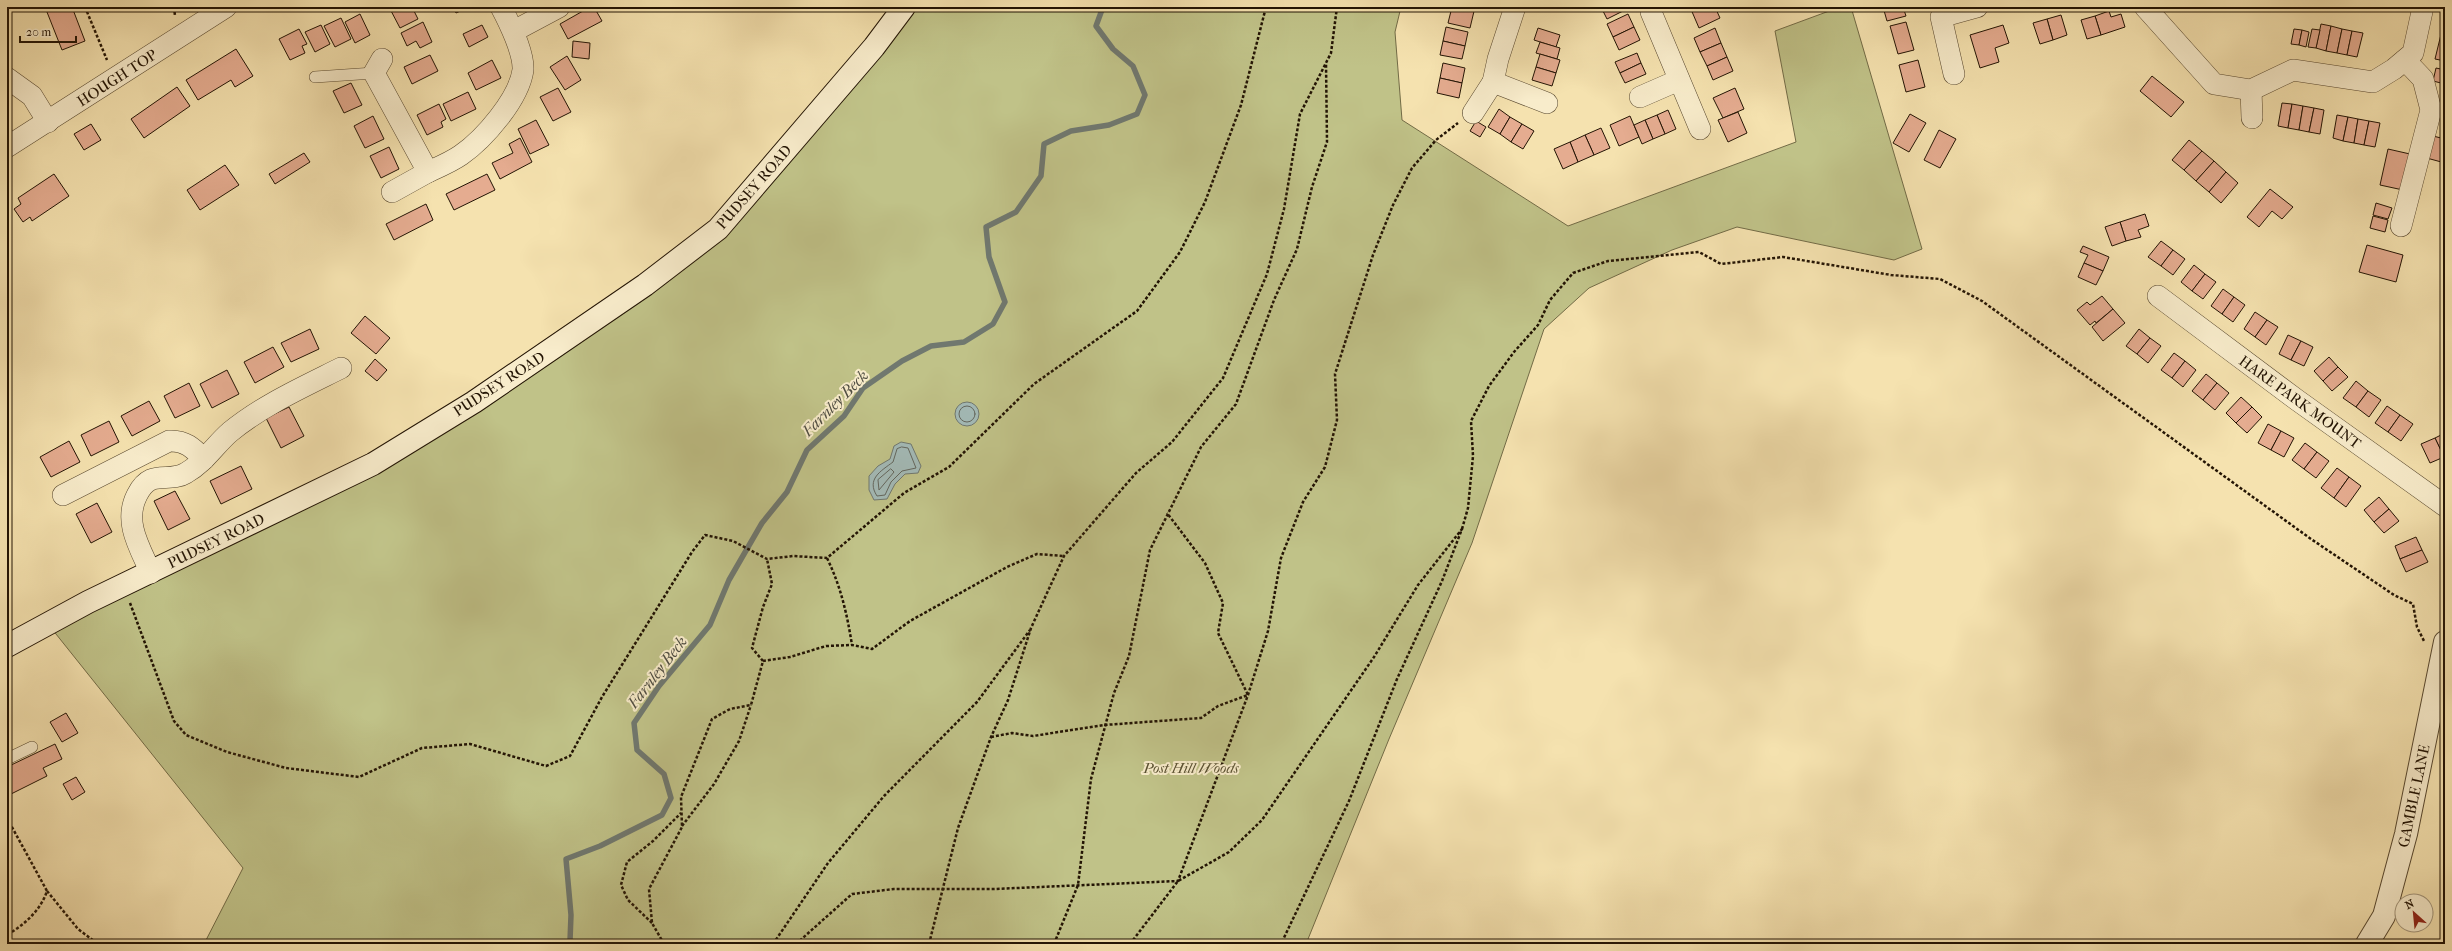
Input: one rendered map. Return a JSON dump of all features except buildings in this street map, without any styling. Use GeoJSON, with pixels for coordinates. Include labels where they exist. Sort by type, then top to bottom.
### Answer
{"type":"FeatureCollection","features":[{"type":"Feature","properties":{"kind":"main road","name":"PUDSEY ROAD"},"geometry":{"type":"LineString","coordinates":[[7,646],[122,586],[373,464],[474,402],[645,285],[718,229],[870,52],[904,7]]}},
{"type":"Feature","properties":{"kind":"main road","name":"GAMBLE LANE"},"geometry":{"type":"LineString","coordinates":[[2367,944],[2384,916],[2406,834],[2444,647]]}},
{"type":"Feature","properties":{"kind":"street","name":"HOUGH TOP"},"geometry":{"type":"LineString","coordinates":[[7,147],[226,7]]}},
{"type":"Feature","properties":{"kind":"street"},"geometry":{"type":"LineString","coordinates":[[392,192],[460,156],[486,134],[510,103],[523,70],[514,32],[501,7]]}},
{"type":"Feature","properties":{"kind":"street"},"geometry":{"type":"LineString","coordinates":[[514,32],[558,7]]}},
{"type":"Feature","properties":{"kind":"street"},"geometry":{"type":"LineString","coordinates":[[1473,113],[1493,82],[1498,59],[1515,7]]}},
{"type":"Feature","properties":{"kind":"street"},"geometry":{"type":"LineString","coordinates":[[1651,7],[1651,12],[1700,129]]}},
{"type":"Feature","properties":{"kind":"street"},"geometry":{"type":"LineString","coordinates":[[1954,74],[1937,12],[1977,7]]}},
{"type":"Feature","properties":{"kind":"street"},"geometry":{"type":"LineString","coordinates":[[2146,7],[2214,84],[2251,90],[2293,70],[2373,82],[2394,69],[2413,53],[2423,7]]}},
{"type":"Feature","properties":{"kind":"street"},"geometry":{"type":"LineString","coordinates":[[2401,226],[2431,110],[2423,78],[2405,60]]}},
{"type":"Feature","properties":{"kind":"street"},"geometry":{"type":"LineString","coordinates":[[378,66],[428,172]]}},
{"type":"Feature","properties":{"kind":"street"},"geometry":{"type":"LineString","coordinates":[[7,78],[32,96],[48,122]]}},
{"type":"Feature","properties":{"kind":"street"},"geometry":{"type":"LineString","coordinates":[[1640,97],[1679,80]]}},
{"type":"Feature","properties":{"kind":"street"},"geometry":{"type":"LineString","coordinates":[[1493,82],[1547,103]]}},
{"type":"Feature","properties":{"kind":"street"},"geometry":{"type":"LineString","coordinates":[[2251,90],[2252,118]]}},
{"type":"Feature","properties":{"kind":"street","name":"HARE PARK MOUNT"},"geometry":{"type":"LineString","coordinates":[[2158,296],[2297,400],[2445,506]]}},
{"type":"Feature","properties":{"kind":"street"},"geometry":{"type":"LineString","coordinates":[[151,572],[130,525],[132,510],[137,495],[147,482],[158,477],[184,475],[204,459],[230,433],[248,419],[341,368]]}},
{"type":"Feature","properties":{"kind":"street"},"geometry":{"type":"LineString","coordinates":[[63,495],[169,441],[180,440],[191,446],[204,459]]}},
{"type":"Feature","properties":{"kind":"lane"},"geometry":{"type":"LineString","coordinates":[[315,77],[378,66]]}},
{"type":"Feature","properties":{"kind":"lane"},"geometry":{"type":"LineString","coordinates":[[7,759],[32,746]]}},
{"type":"Feature","properties":{"kind":"path"},"geometry":{"type":"LineString","coordinates":[[85,7],[114,79]]}},
{"type":"Feature","properties":{"kind":"path"},"geometry":{"type":"LineString","coordinates":[[122,586],[174,721],[186,735],[227,752],[286,768],[360,777],[422,748],[470,744],[546,766],[570,756],[602,697],[692,552],[705,535],[733,541],[767,559],[793,556],[827,558],[904,493],[949,467],[1034,384],[1137,311],[1180,252],[1205,202],[1241,105],[1266,7]]}},
{"type":"Feature","properties":{"kind":"path"},"geometry":{"type":"LineString","coordinates":[[929,944],[958,828],[991,737],[1008,700],[1031,628],[1064,556],[1136,473],[1172,442],[1223,378],[1268,274],[1284,209],[1300,114],[1331,53],[1336,7]]}},
{"type":"Feature","properties":{"kind":"path"},"geometry":{"type":"LineString","coordinates":[[1054,944],[1078,885],[1091,779],[1104,725],[1114,693],[1129,656],[1150,550],[1201,447],[1236,404],[1274,300],[1297,249],[1312,187],[1327,142],[1326,63]]}},
{"type":"Feature","properties":{"kind":"path"},"geometry":{"type":"LineString","coordinates":[[1130,944],[1178,881],[1248,695],[1268,631],[1281,558],[1303,502],[1325,468],[1337,420],[1335,374],[1373,255],[1393,205],[1412,168],[1436,140],[1473,113]]}},
{"type":"Feature","properties":{"kind":"path"},"geometry":{"type":"LineString","coordinates":[[1282,944],[1349,801],[1397,679],[1442,581],[1462,529],[1468,508],[1472,456],[1471,421],[1489,386],[1514,352],[1538,325],[1550,300],[1573,273],[1608,261],[1699,252],[1721,264],[1784,257],[1891,275],[1940,280],[1982,301],[2311,539],[2394,595],[2413,604],[2417,627],[2427,647],[2444,647]]}},
{"type":"Feature","properties":{"kind":"path"},"geometry":{"type":"LineString","coordinates":[[1167,513],[1205,563],[1223,603],[1218,633],[1248,695]]}},
{"type":"Feature","properties":{"kind":"path"},"geometry":{"type":"LineString","coordinates":[[796,944],[852,894],[894,889],[942,890],[1178,881],[1229,852],[1262,820],[1374,657],[1418,585],[1462,529]]}},
{"type":"Feature","properties":{"kind":"path"},"geometry":{"type":"LineString","coordinates":[[763,661],[790,657],[826,646],[852,645],[872,649],[910,621],[980,582],[1037,554],[1064,556]]}},
{"type":"Feature","properties":{"kind":"path"},"geometry":{"type":"LineString","coordinates":[[827,558],[837,579],[844,602],[852,645]]}},
{"type":"Feature","properties":{"kind":"path"},"geometry":{"type":"LineString","coordinates":[[763,661],[752,648],[763,606],[772,584],[767,559]]}},
{"type":"Feature","properties":{"kind":"path"},"geometry":{"type":"LineString","coordinates":[[773,944],[828,863],[884,796],[977,702],[1031,628]]}},
{"type":"Feature","properties":{"kind":"path"},"geometry":{"type":"LineString","coordinates":[[652,923],[650,889],[682,827],[714,784],[735,747],[751,704],[763,661]]}},
{"type":"Feature","properties":{"kind":"path"},"geometry":{"type":"LineString","coordinates":[[991,737],[1012,733],[1033,736],[1104,725],[1201,718],[1218,706],[1248,695]]}},
{"type":"Feature","properties":{"kind":"path"},"geometry":{"type":"LineString","coordinates":[[682,827],[681,797],[712,718],[730,709],[751,704]]}},
{"type":"Feature","properties":{"kind":"path"},"geometry":{"type":"LineString","coordinates":[[664,944],[652,923],[628,900],[621,885],[627,862],[654,841],[682,813]]}},
{"type":"Feature","properties":{"kind":"path"},"geometry":{"type":"LineString","coordinates":[[7,818],[47,891],[78,929],[98,944]]}},
{"type":"Feature","properties":{"kind":"path"},"geometry":{"type":"LineString","coordinates":[[7,935],[18,929],[43,903],[47,891]]}},
{"type":"Feature","properties":{"kind":"green space","name":"Post Hill Woods"},"geometry":{"type":"Polygon","coordinates":[[[904,7],[1401,7],[1395,32],[1402,120],[1568,226],[1796,142],[1775,31],[1840,7],[1851,7],[1922,249],[1894,260],[1737,227],[1672,250],[1589,288],[1544,329],[1472,543],[1389,739],[1306,944],[204,944],[243,868],[48,624],[373,464],[718,229],[904,7]]]}},
{"type":"Feature","properties":{"kind":"water"},"geometry":{"type":"Polygon","coordinates":[[[967,402],[976,405],[979,414],[976,423],[967,426],[958,423],[955,414],[958,405],[967,402]]]}},
{"type":"Feature","properties":{"kind":"water"},"geometry":{"type":"Polygon","coordinates":[[[901,442],[911,444],[921,466],[918,473],[905,474],[895,484],[887,499],[874,500],[869,490],[869,476],[878,466],[890,459],[894,446],[901,442]]]}},
{"type":"Feature","properties":{"kind":"waterway","name":"Farnley Beck"},"geometry":{"type":"LineString","coordinates":[[573,944],[570,941],[571,915],[566,859],[600,846],[662,815],[671,798],[664,774],[637,750],[634,723],[659,686],[710,625],[729,580],[762,523],[787,492],[807,450],[844,416],[863,388],[902,361],[931,346],[964,342],[993,324],[1005,302],[989,257],[986,227],[1016,212],[1041,176],[1044,144],[1071,131],[1109,125],[1137,114],[1145,95],[1133,66],[1113,49],[1096,26],[1103,7]]}}]}
